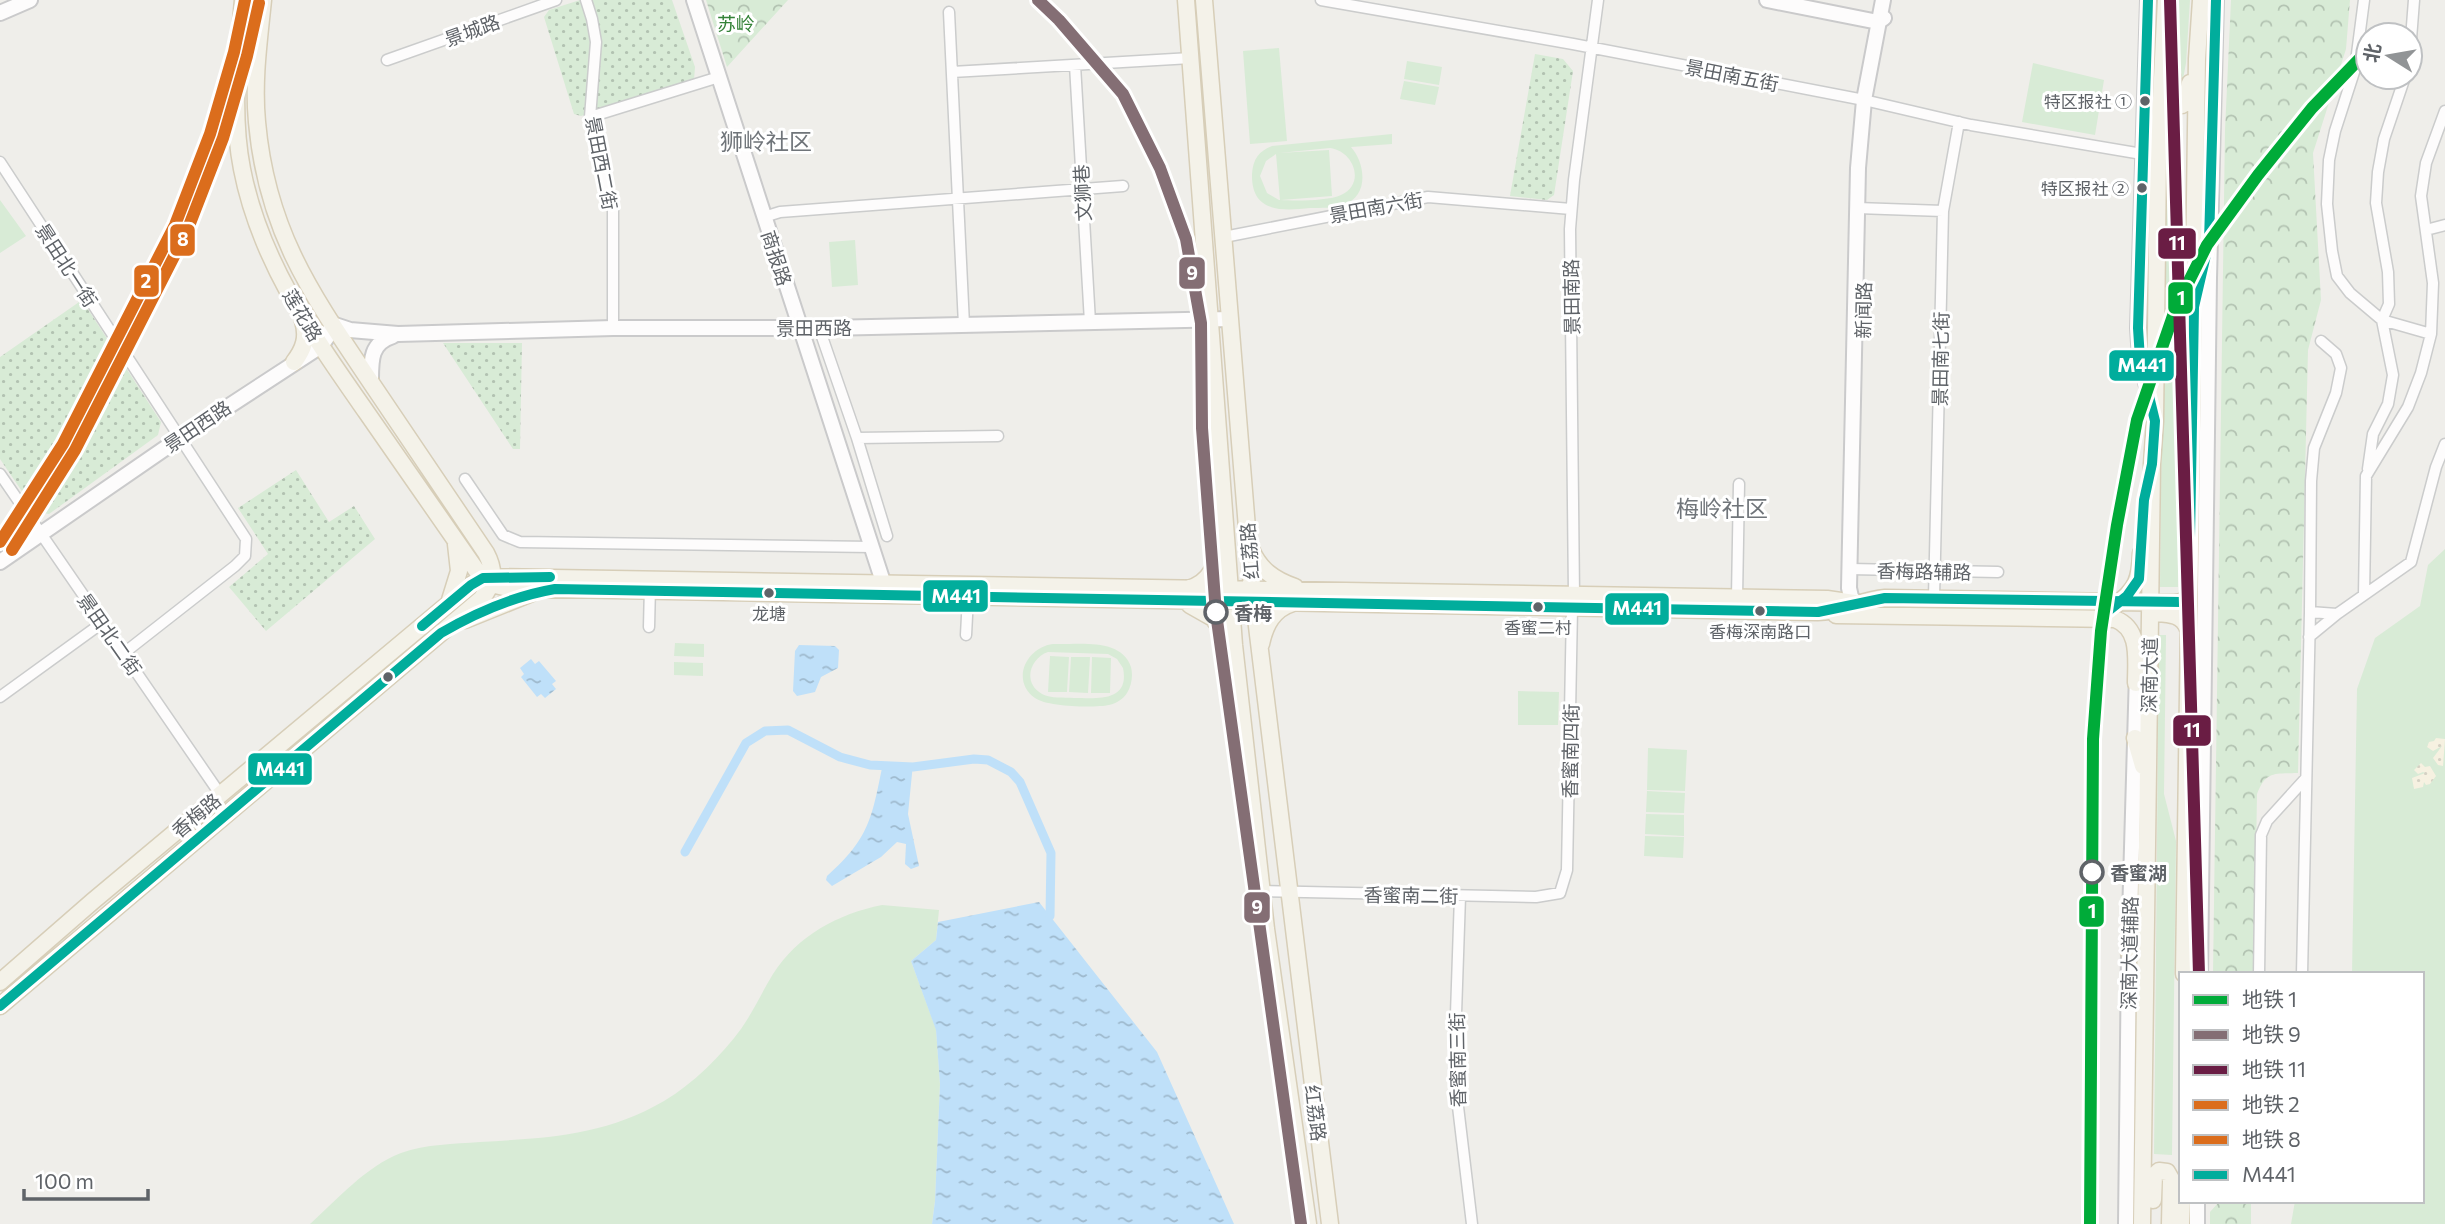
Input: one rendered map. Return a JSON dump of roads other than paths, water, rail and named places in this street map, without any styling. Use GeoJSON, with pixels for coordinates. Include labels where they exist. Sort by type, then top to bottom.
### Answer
{"type":"FeatureCollection","features":[{"type":"Feature","properties":{"kind":"main road","name":"莲花路"},"geometry":{"type":"LineString","coordinates":[[243,0],[236,98],[242,169],[250,203],[268,253],[302,316],[335,368],[452,536],[489,579]]}},
{"type":"Feature","properties":{"kind":"main road","name":"莲花路"},"geometry":{"type":"LineString","coordinates":[[262,0],[255,92],[258,136],[266,181],[289,249],[332,324],[486,552],[489,579]]}},
{"type":"Feature","properties":{"kind":"main road","name":"红荔路"},"geometry":{"type":"LineString","coordinates":[[1186,0],[1229,596],[1261,891],[1308,1224]]}},
{"type":"Feature","properties":{"kind":"main road","name":"红荔路"},"geometry":{"type":"LineString","coordinates":[[1204,0],[1253,597],[1330,1224]]}},
{"type":"Feature","properties":{"kind":"main road","name":"深南大道"},"geometry":{"type":"LineString","coordinates":[[2142,1224],[2158,157],[2166,0]]}},
{"type":"Feature","properties":{"kind":"main road","name":"深南大道"},"geometry":{"type":"LineString","coordinates":[[2184,972],[2197,59],[2201,0]]}},
{"type":"Feature","properties":{"kind":"main road"},"geometry":{"type":"LineString","coordinates":[[2199,26],[2209,0]]}},
{"type":"Feature","properties":{"kind":"main road"},"geometry":{"type":"LineString","coordinates":[[2163,41],[2170,45],[2171,97],[2176,104],[2182,104],[2188,99],[2197,59]]}},
{"type":"Feature","properties":{"kind":"main road"},"geometry":{"type":"LineString","coordinates":[[2194,307],[2209,242]]}},
{"type":"Feature","properties":{"kind":"main road"},"geometry":{"type":"LineString","coordinates":[[294,362],[305,340],[302,316]]}},
{"type":"Feature","properties":{"kind":"main road"},"geometry":{"type":"LineString","coordinates":[[294,362],[319,361],[335,368]]}},
{"type":"Feature","properties":{"kind":"main road"},"geometry":{"type":"LineString","coordinates":[[886,589],[968,597],[1229,596],[1293,603],[1573,602],[1844,594],[1857,604],[1881,607],[2115,606],[2136,586],[2139,579],[2144,500],[2152,464]]}},
{"type":"Feature","properties":{"kind":"main road"},"geometry":{"type":"LineString","coordinates":[[416,484],[425,485],[433,474]]}},
{"type":"Feature","properties":{"kind":"main road"},"geometry":{"type":"LineString","coordinates":[[489,579],[543,577],[650,585],[1182,596],[1212,573],[1225,526]]}},
{"type":"Feature","properties":{"kind":"main road"},"geometry":{"type":"LineString","coordinates":[[447,605],[455,590],[459,571],[459,554],[452,536]]}},
{"type":"Feature","properties":{"kind":"main road"},"geometry":{"type":"LineString","coordinates":[[1248,542],[1254,557],[1267,573],[1288,584],[1318,592]]}},
{"type":"Feature","properties":{"kind":"main road"},"geometry":{"type":"LineString","coordinates":[[486,552],[513,568],[543,577]]}},
{"type":"Feature","properties":{"kind":"main road"},"geometry":{"type":"LineString","coordinates":[[489,579],[504,588],[650,585]]}},
{"type":"Feature","properties":{"kind":"main road","name":"香梅路"},"geometry":{"type":"LineString","coordinates":[[0,982],[447,605],[489,579]]}},
{"type":"Feature","properties":{"kind":"main road","name":"香梅路"},"geometry":{"type":"LineString","coordinates":[[0,1006],[481,599],[489,579]]}},
{"type":"Feature","properties":{"kind":"main road"},"geometry":{"type":"LineString","coordinates":[[441,633],[501,604],[555,589]]}},
{"type":"Feature","properties":{"kind":"main road"},"geometry":{"type":"LineString","coordinates":[[1253,597],[1318,592],[1827,612],[1845,616],[2115,619],[2127,626],[2133,636],[2136,682]]}},
{"type":"Feature","properties":{"kind":"main road"},"geometry":{"type":"LineString","coordinates":[[1182,596],[1223,627],[1234,645]]}},
{"type":"Feature","properties":{"kind":"main road"},"geometry":{"type":"LineString","coordinates":[[1827,612],[1885,597],[2150,608],[2179,603],[2189,596]]}},
{"type":"Feature","properties":{"kind":"main road"},"geometry":{"type":"LineString","coordinates":[[1260,653],[1263,635],[1271,619],[1279,610],[1293,603]]}},
{"type":"Feature","properties":{"kind":"main road"},"geometry":{"type":"LineString","coordinates":[[2150,608],[2179,617],[2188,629]]}},
{"type":"Feature","properties":{"kind":"main road"},"geometry":{"type":"LineString","coordinates":[[2135,738],[2148,785]]}},
{"type":"Feature","properties":{"kind":"main road"},"geometry":{"type":"LineString","coordinates":[[2129,952],[2146,895]]}},
{"type":"Feature","properties":{"kind":"main road"},"geometry":{"type":"LineString","coordinates":[[93,901],[92,908],[96,915],[110,914]]}},
{"type":"Feature","properties":{"kind":"main road"},"geometry":{"type":"LineString","coordinates":[[2151,1224],[2153,1178],[2161,1171],[2167,1172],[2171,1179],[2170,1224]]}},
{"type":"Feature","properties":{"kind":"main road"},"geometry":{"type":"LineString","coordinates":[[2181,1224],[2182,1203]]}},
{"type":"Feature","properties":{"kind":"street"},"geometry":{"type":"LineString","coordinates":[[0,3],[7,0]]}},
{"type":"Feature","properties":{"kind":"street"},"geometry":{"type":"LineString","coordinates":[[0,13],[30,0]]}},
{"type":"Feature","properties":{"kind":"street","name":"景城路"},"geometry":{"type":"LineString","coordinates":[[387,60],[556,0]]}},
{"type":"Feature","properties":{"kind":"street","name":"景田西二街"},"geometry":{"type":"LineString","coordinates":[[586,0],[596,42],[590,117],[612,200],[613,328]]}},
{"type":"Feature","properties":{"kind":"street","name":"商报路"},"geometry":{"type":"LineString","coordinates":[[694,0],[886,589]]}},
{"type":"Feature","properties":{"kind":"street","name":"景田南五街"},"geometry":{"type":"LineString","coordinates":[[1321,0],[1592,48],[1867,100],[1959,122],[2142,154]]}},
{"type":"Feature","properties":{"kind":"street","name":"景田南路"},"geometry":{"type":"LineString","coordinates":[[1573,602],[1571,209],[1598,0]]}},
{"type":"Feature","properties":{"kind":"street"},"geometry":{"type":"LineString","coordinates":[[1767,0],[1881,13]]}},
{"type":"Feature","properties":{"kind":"street"},"geometry":{"type":"LineString","coordinates":[[1815,0],[1881,13]]}},
{"type":"Feature","properties":{"kind":"street","name":"新闻路"},"geometry":{"type":"LineString","coordinates":[[1857,604],[1854,569],[1861,209],[1858,168],[1881,13],[1888,0]]}},
{"type":"Feature","properties":{"kind":"street"},"geometry":{"type":"LineString","coordinates":[[2148,0],[2138,339],[2155,421]]}},
{"type":"Feature","properties":{"kind":"street"},"geometry":{"type":"LineString","coordinates":[[2200,972],[2209,242],[2216,0]]}},
{"type":"Feature","properties":{"kind":"street"},"geometry":{"type":"LineString","coordinates":[[2364,0],[2355,69],[2335,131],[2329,160],[2327,204],[2337,276],[2350,293],[2382,320],[2431,334]]}},
{"type":"Feature","properties":{"kind":"street"},"geometry":{"type":"LineString","coordinates":[[2412,21],[2414,0]]}},
{"type":"Feature","properties":{"kind":"street"},"geometry":{"type":"LineString","coordinates":[[949,12],[964,325]]}},
{"type":"Feature","properties":{"kind":"street"},"geometry":{"type":"LineString","coordinates":[[952,72],[1191,58]]}},
{"type":"Feature","properties":{"kind":"street","name":"文狮巷"},"geometry":{"type":"LineString","coordinates":[[1075,65],[1090,322]]}},
{"type":"Feature","properties":{"kind":"street"},"geometry":{"type":"LineString","coordinates":[[590,117],[719,77]]}},
{"type":"Feature","properties":{"kind":"street"},"geometry":{"type":"LineString","coordinates":[[2364,595],[2366,476],[2374,434],[2388,404],[2393,375],[2382,320],[2389,304],[2388,272],[2376,202],[2378,172],[2384,139],[2400,91]]}},
{"type":"Feature","properties":{"kind":"street"},"geometry":{"type":"LineString","coordinates":[[2366,476],[2408,407],[2421,373],[2431,334],[2433,283],[2421,196],[2426,163],[2445,111]]}},
{"type":"Feature","properties":{"kind":"street","name":"景田南七街"},"geometry":{"type":"LineString","coordinates":[[1934,598],[1944,211],[1959,122]]}},
{"type":"Feature","properties":{"kind":"street","name":"景田北一街"},"geometry":{"type":"LineString","coordinates":[[0,162],[246,539],[246,552],[235,566],[124,653]]}},
{"type":"Feature","properties":{"kind":"street"},"geometry":{"type":"LineString","coordinates":[[764,217],[780,212],[1123,187]]}},
{"type":"Feature","properties":{"kind":"street","name":"景田南六街"},"geometry":{"type":"LineString","coordinates":[[1224,237],[1428,197],[1571,209]]}},
{"type":"Feature","properties":{"kind":"street"},"geometry":{"type":"LineString","coordinates":[[1861,209],[1944,211]]}},
{"type":"Feature","properties":{"kind":"street"},"geometry":{"type":"LineString","coordinates":[[2426,230],[2445,225]]}},
{"type":"Feature","properties":{"kind":"street","name":"景田西路"},"geometry":{"type":"LineString","coordinates":[[332,324],[350,330],[398,334],[613,328],[819,328],[1230,319]]}},
{"type":"Feature","properties":{"kind":"street"},"geometry":{"type":"LineString","coordinates":[[321,346],[332,324]]}},
{"type":"Feature","properties":{"kind":"street"},"geometry":{"type":"LineString","coordinates":[[819,328],[887,536]]}},
{"type":"Feature","properties":{"kind":"street"},"geometry":{"type":"LineString","coordinates":[[371,382],[371,361],[375,348],[384,339],[398,334]]}},
{"type":"Feature","properties":{"kind":"street"},"geometry":{"type":"LineString","coordinates":[[2302,972],[2311,481],[2314,448],[2336,393],[2341,368],[2336,354],[2321,341]]}},
{"type":"Feature","properties":{"kind":"street","name":"景田西路"},"geometry":{"type":"LineString","coordinates":[[0,562],[180,438],[321,346]]}},
{"type":"Feature","properties":{"kind":"street"},"geometry":{"type":"LineString","coordinates":[[857,438],[998,436]]}},
{"type":"Feature","properties":{"kind":"street"},"geometry":{"type":"LineString","coordinates":[[2309,637],[2411,562],[2436,467],[2445,444]]}},
{"type":"Feature","properties":{"kind":"street","name":"景田北二街"},"geometry":{"type":"LineString","coordinates":[[0,474],[220,794]]}},
{"type":"Feature","properties":{"kind":"street"},"geometry":{"type":"LineString","coordinates":[[466,479],[503,535],[520,542],[872,547]]}},
{"type":"Feature","properties":{"kind":"street"},"geometry":{"type":"LineString","coordinates":[[1737,597],[1740,484]]}},
{"type":"Feature","properties":{"kind":"street","name":"新闻路"},"geometry":{"type":"LineString","coordinates":[[1844,594],[1854,569]]}},
{"type":"Feature","properties":{"kind":"street","name":"香梅路辅路"},"geometry":{"type":"LineString","coordinates":[[1854,569],[1998,572]]}},
{"type":"Feature","properties":{"kind":"street"},"geometry":{"type":"LineString","coordinates":[[649,627],[650,585]]}},
{"type":"Feature","properties":{"kind":"street"},"geometry":{"type":"LineString","coordinates":[[966,635],[968,597]]}},
{"type":"Feature","properties":{"kind":"street","name":"香蜜南四街"},"geometry":{"type":"LineString","coordinates":[[1560,893],[1567,870],[1573,602]]}},
{"type":"Feature","properties":{"kind":"street"},"geometry":{"type":"LineString","coordinates":[[2310,612],[2337,614]]}},
{"type":"Feature","properties":{"kind":"street"},"geometry":{"type":"LineString","coordinates":[[0,690],[101,621]]}},
{"type":"Feature","properties":{"kind":"street"},"geometry":{"type":"LineString","coordinates":[[0,697],[101,621]]}},
{"type":"Feature","properties":{"kind":"street","name":"深南大道辅路"},"geometry":{"type":"LineString","coordinates":[[2126,1224],[2136,682],[2140,660],[2150,634]]}},
{"type":"Feature","properties":{"kind":"street"},"geometry":{"type":"LineString","coordinates":[[2259,972],[2261,835],[2267,821],[2306,778]]}},
{"type":"Feature","properties":{"kind":"street","name":"香蜜南二街"},"geometry":{"type":"LineString","coordinates":[[1261,891],[1536,897],[1560,893]]}},
{"type":"Feature","properties":{"kind":"street","name":"香蜜南三街"},"geometry":{"type":"LineString","coordinates":[[1460,895],[1454,1073],[1472,1224]]}},
{"type":"Feature","properties":{"kind":"street"},"geometry":{"type":"LineString","coordinates":[[2197,1203],[2197,1224]]}},
{"type":"Feature","properties":{"kind":"water"},"geometry":{"type":"Polygon","coordinates":[[[799,645],[835,646],[839,650],[838,668],[821,677],[815,692],[797,696],[793,691],[795,651],[799,645]]]}},
{"type":"Feature","properties":{"kind":"water"},"geometry":{"type":"Polygon","coordinates":[[[531,659],[535,664],[539,661],[556,681],[552,684],[556,689],[545,698],[541,694],[537,697],[521,677],[524,674],[520,668],[531,659]]]}},
{"type":"Feature","properties":{"kind":"water"},"geometry":{"type":"Polygon","coordinates":[[[883,763],[913,764],[908,814],[919,866],[911,869],[905,864],[906,844],[897,842],[881,857],[832,886],[826,880],[827,876],[852,850],[867,825],[883,763]]]}},
{"type":"Feature","properties":{"kind":"water"},"geometry":{"type":"Polygon","coordinates":[[[1039,902],[1157,1052],[1234,1224],[932,1224],[940,1084],[936,1030],[911,961],[936,940],[938,922],[1039,902]]]}},
{"type":"Feature","properties":{"kind":"waterway"},"geometry":{"type":"LineString","coordinates":[[685,852],[746,743],[765,731],[788,730],[840,757],[870,765],[913,767],[974,759],[988,760],[1011,772],[1020,782],[1051,853],[1050,916]]}},
{"type":"Feature","properties":{"kind":"metro line","name":"2"},"geometry":{"type":"LineString","coordinates":[[0,542],[63,444],[175,225],[210,134],[234,52],[245,0]]}},
{"type":"Feature","properties":{"kind":"metro line","name":"9"},"geometry":{"type":"LineString","coordinates":[[1038,0],[1059,20],[1123,94],[1160,168],[1186,239],[1201,323],[1202,428],[1216,613],[1301,1224]]}},
{"type":"Feature","properties":{"kind":"metro line","name":"11"},"geometry":{"type":"LineString","coordinates":[[2170,0],[2199,972]]}},
{"type":"Feature","properties":{"kind":"metro line","name":"8"},"geometry":{"type":"LineString","coordinates":[[12,550],[75,450],[187,231],[223,138],[259,3]]}},
{"type":"Feature","properties":{"kind":"metro line","name":"1"},"geometry":{"type":"LineString","coordinates":[[2090,1224],[2093,739],[2101,631],[2137,420],[2176,307],[2207,245],[2258,175],[2312,108],[2354,64]]}},
{"type":"Feature","properties":{"kind":"place","name":"特区报社 ①"},"geometry":{"type":"Point","coordinates":[2145,101]}},
{"type":"Feature","properties":{"kind":"place","name":"特区报社 ②"},"geometry":{"type":"Point","coordinates":[2142,188]}},
{"type":"Feature","properties":{"kind":"place","name":"龙塘"},"geometry":{"type":"Point","coordinates":[769,593]}},
{"type":"Feature","properties":{"kind":"place","name":"香蜜二村"},"geometry":{"type":"Point","coordinates":[1538,607]}},
{"type":"Feature","properties":{"kind":"place","name":"香梅深南路口"},"geometry":{"type":"Point","coordinates":[1760,611]}},
{"type":"Feature","properties":{"kind":"place","name":"香梅"},"geometry":{"type":"Point","coordinates":[1216,612]}},
{"type":"Feature","properties":{"kind":"place","name":"香蜜湖"},"geometry":{"type":"Point","coordinates":[2092,872]}},
{"type":"Feature","properties":{"kind":"district","name":"狮岭社区"},"geometry":{"type":"Point","coordinates":[766,141]}},
{"type":"Feature","properties":{"kind":"district","name":"梅岭社区"},"geometry":{"type":"Point","coordinates":[1722,508]}},
{"type":"Feature","properties":{"kind":"park label","name":"苏岭"},"geometry":{"type":"Point","coordinates":[736,23]}}]}
